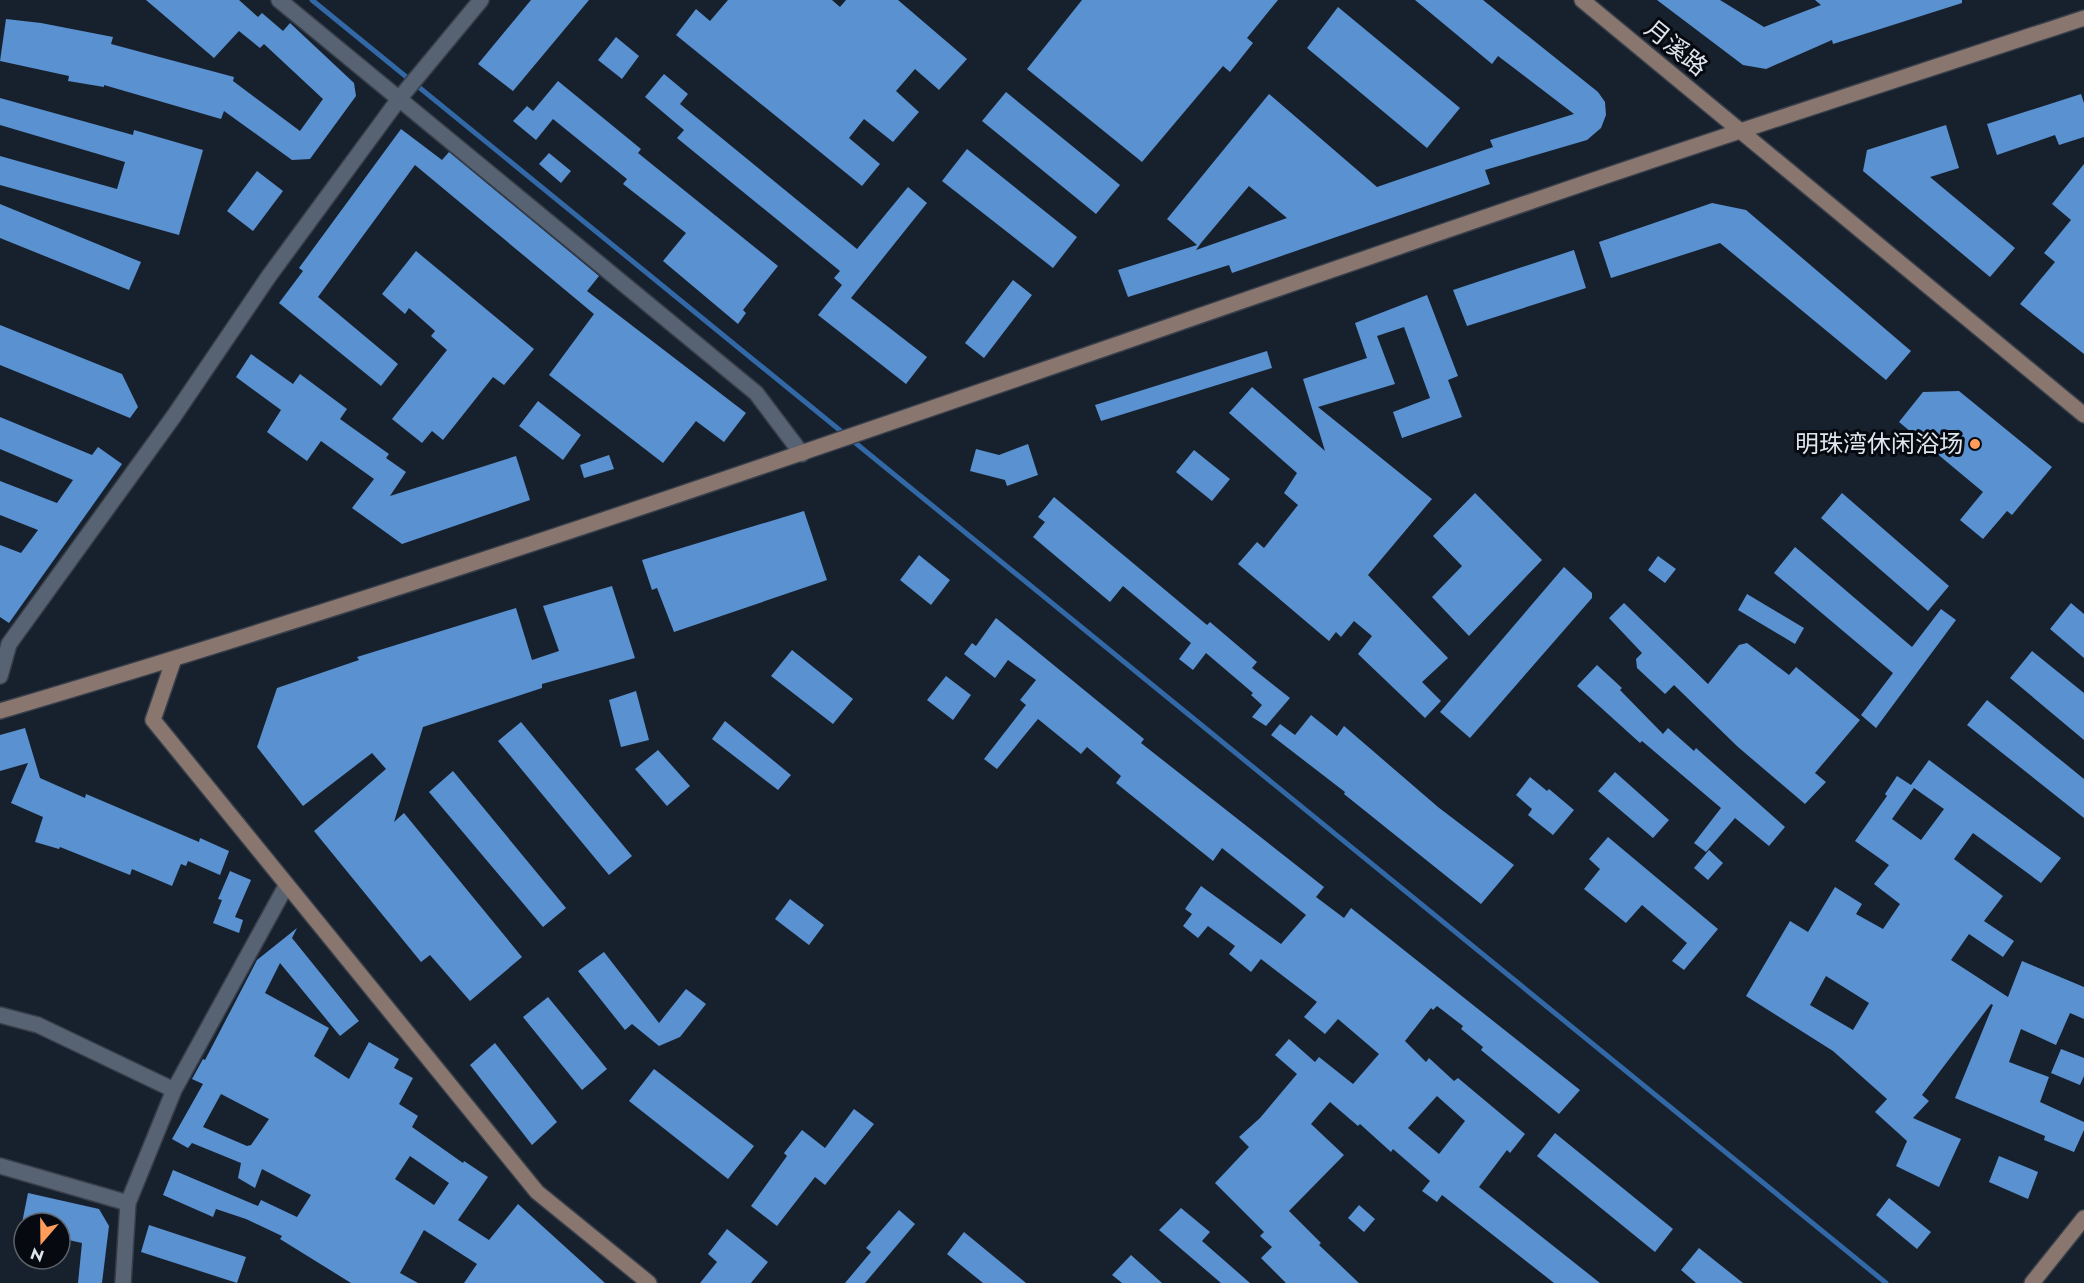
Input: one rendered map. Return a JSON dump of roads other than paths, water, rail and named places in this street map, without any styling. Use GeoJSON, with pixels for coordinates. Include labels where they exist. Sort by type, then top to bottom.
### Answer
{"type":"FeatureCollection","features":[{"type":"Feature","properties":{"kind":"street"},"geometry":{"type":"LineString","coordinates":[[279,0],[403,95],[756,393],[802,454]]}},
{"type":"Feature","properties":{"kind":"street"},"geometry":{"type":"LineString","coordinates":[[0,676],[9,644],[174,416],[269,276],[403,95],[481,0]]}},
{"type":"Feature","properties":{"kind":"street","name":"月溪路"},"geometry":{"type":"LineString","coordinates":[[1582,0],[2084,415]]}},
{"type":"Feature","properties":{"kind":"street"},"geometry":{"type":"LineString","coordinates":[[0,711],[174,660],[802,454],[1554,193],[2084,18]]}},
{"type":"Feature","properties":{"kind":"street"},"geometry":{"type":"LineString","coordinates":[[174,660],[153,720],[537,1192],[649,1283]]}},
{"type":"Feature","properties":{"kind":"street"},"geometry":{"type":"LineString","coordinates":[[123,1283],[128,1203],[174,1090],[286,886]]}},
{"type":"Feature","properties":{"kind":"street"},"geometry":{"type":"LineString","coordinates":[[0,1015],[38,1025],[174,1090]]}},
{"type":"Feature","properties":{"kind":"street"},"geometry":{"type":"LineString","coordinates":[[0,1166],[128,1203]]}},
{"type":"Feature","properties":{"kind":"street"},"geometry":{"type":"LineString","coordinates":[[2032,1283],[2084,1218]]}},
{"type":"Feature","properties":{"kind":"waterway"},"geometry":{"type":"LineString","coordinates":[[312,0],[1886,1283]]}},
{"type":"Feature","properties":{"kind":"place","name":"明珠湾休闲浴场"},"geometry":{"type":"Point","coordinates":[1975,444]}}]}
